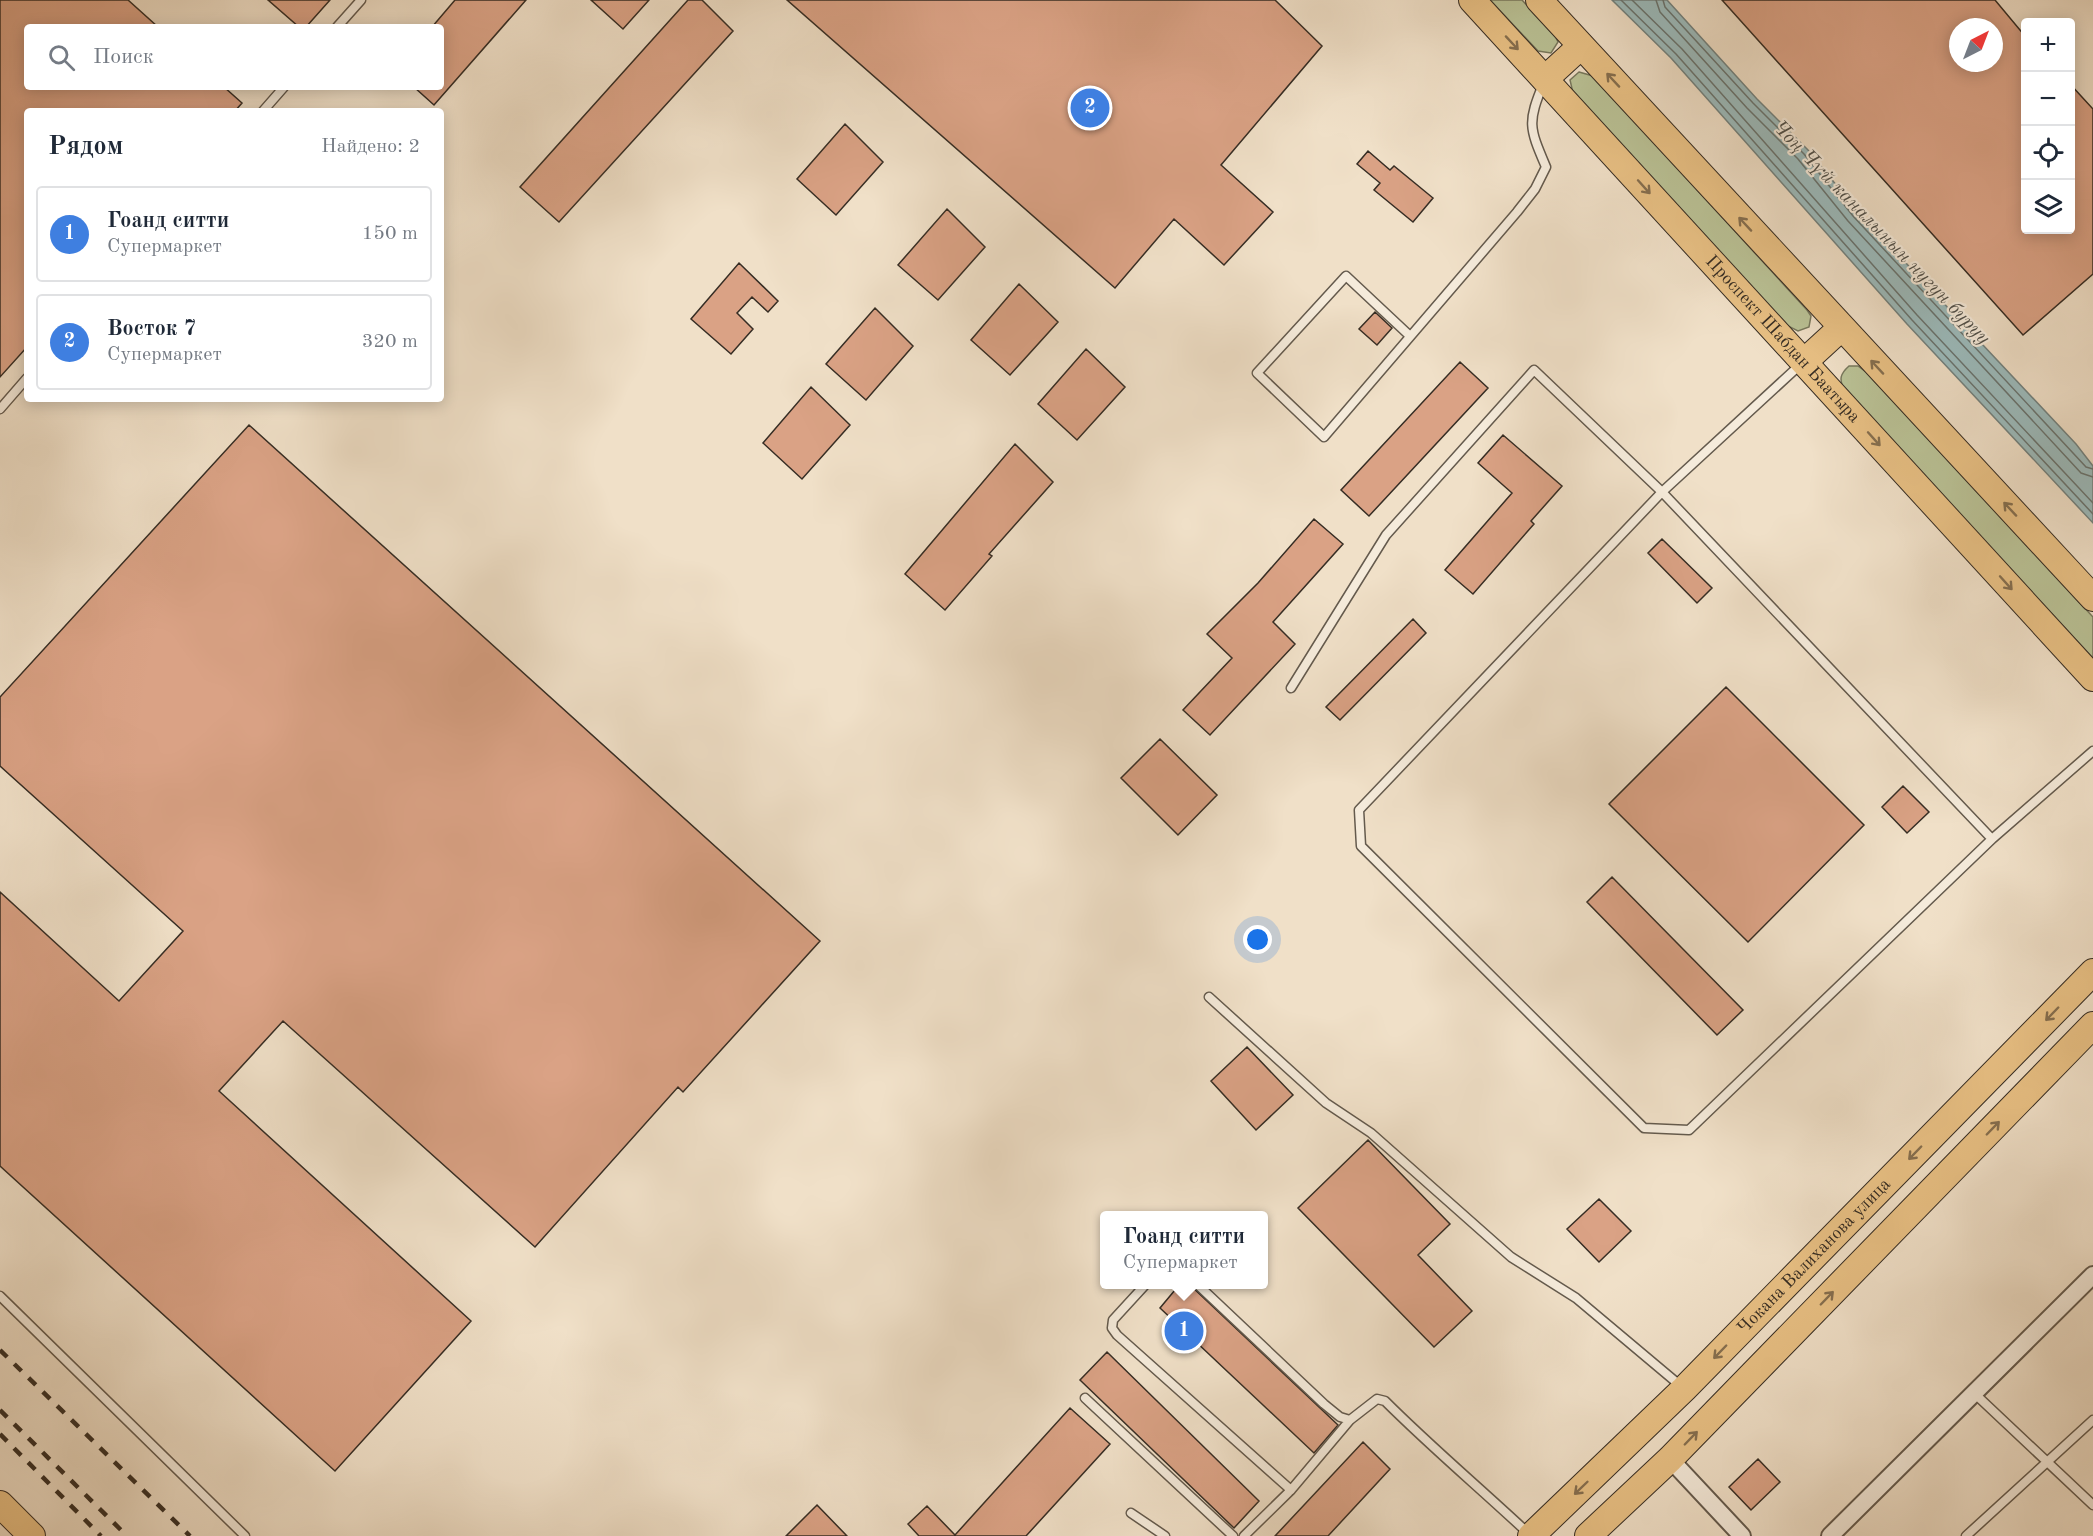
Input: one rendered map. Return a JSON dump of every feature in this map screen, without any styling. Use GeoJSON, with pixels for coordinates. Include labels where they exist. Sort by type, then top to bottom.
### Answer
{"type":"FeatureCollection","features":[{"type":"Feature","properties":{"kind":"main road","name":"Проспект Шабдан Баатыра"},"geometry":{"type":"LineString","coordinates":[[1472,0],[2093,678]]}},
{"type":"Feature","properties":{"kind":"main road"},"geometry":{"type":"LineString","coordinates":[[1539,0],[2093,598]]}},
{"type":"Feature","properties":{"kind":"main road"},"geometry":{"type":"LineString","coordinates":[[1545,79],[1581,46]]}},
{"type":"Feature","properties":{"kind":"main road"},"geometry":{"type":"LineString","coordinates":[[1804,362],[1841,328]]}},
{"type":"Feature","properties":{"kind":"main road","name":"Чокана Валиханова улица"},"geometry":{"type":"LineString","coordinates":[[1531,1536],[1684,1389],[2093,972]]}},
{"type":"Feature","properties":{"kind":"main road"},"geometry":{"type":"LineString","coordinates":[[1588,1536],[1670,1459],[2093,1025]]}},
{"type":"Feature","properties":{"kind":"main road"},"geometry":{"type":"LineString","coordinates":[[0,1504],[32,1536]]}},
{"type":"Feature","properties":{"kind":"street"},"geometry":{"type":"LineString","coordinates":[[1830,1536],[2093,1275]]}},
{"type":"Feature","properties":{"kind":"street"},"geometry":{"type":"LineString","coordinates":[[1670,1459],[1742,1536]]}},
{"type":"Feature","properties":{"kind":"lane"},"geometry":{"type":"LineString","coordinates":[[340,24],[360,0]]}},
{"type":"Feature","properties":{"kind":"lane"},"geometry":{"type":"LineString","coordinates":[[1410,336],[1346,276],[1257,373],[1324,437],[1410,336],[1535,189],[1546,167],[1533,136],[1530,118],[1545,79]]}},
{"type":"Feature","properties":{"kind":"lane"},"geometry":{"type":"LineString","coordinates":[[266,108],[281,90]]}},
{"type":"Feature","properties":{"kind":"lane"},"geometry":{"type":"LineString","coordinates":[[1804,362],[1662,492],[1359,810],[1361,846],[1644,1128],[1689,1130],[1992,839],[2093,751]]}},
{"type":"Feature","properties":{"kind":"lane"},"geometry":{"type":"LineString","coordinates":[[1291,688],[1386,535],[1534,370],[1662,492],[1992,839]]}},
{"type":"Feature","properties":{"kind":"lane"},"geometry":{"type":"LineString","coordinates":[[0,410],[24,382]]}},
{"type":"Feature","properties":{"kind":"lane"},"geometry":{"type":"LineString","coordinates":[[1209,997],[1326,1103],[1371,1133],[1511,1257],[1576,1298],[1684,1389]]}},
{"type":"Feature","properties":{"kind":"lane"},"geometry":{"type":"LineString","coordinates":[[1141,1289],[1113,1320],[1113,1328],[1117,1335],[1291,1490]]}},
{"type":"Feature","properties":{"kind":"lane"},"geometry":{"type":"LineString","coordinates":[[1202,1289],[1324,1404],[1340,1417],[1350,1420]]}},
{"type":"Feature","properties":{"kind":"lane"},"geometry":{"type":"LineString","coordinates":[[0,1296],[245,1536]]}},
{"type":"Feature","properties":{"kind":"lane"},"geometry":{"type":"LineString","coordinates":[[1974,1393],[2093,1505]]}},
{"type":"Feature","properties":{"kind":"lane"},"geometry":{"type":"LineString","coordinates":[[1085,1398],[1233,1536]]}},
{"type":"Feature","properties":{"kind":"lane"},"geometry":{"type":"LineString","coordinates":[[1244,1536],[1291,1490],[1350,1420],[1377,1399],[1385,1401],[1426,1443],[1456,1466],[1531,1536]]}},
{"type":"Feature","properties":{"kind":"lane"},"geometry":{"type":"LineString","coordinates":[[1966,1536],[2093,1420]]}},
{"type":"Feature","properties":{"kind":"lane"},"geometry":{"type":"LineString","coordinates":[[1131,1513],[1166,1536]]}},
{"type":"Feature","properties":{"kind":"green space"},"geometry":{"type":"Polygon","coordinates":[[[1490,0],[1522,0],[1555,36],[1558,42],[1551,53],[1538,51],[1490,0]]]}},
{"type":"Feature","properties":{"kind":"green space"},"geometry":{"type":"Polygon","coordinates":[[[1579,72],[1593,76],[1807,310],[1811,316],[1809,327],[1798,331],[1784,324],[1573,93],[1570,80],[1579,72]]]}},
{"type":"Feature","properties":{"kind":"green space"},"geometry":{"type":"Polygon","coordinates":[[[1849,366],[1858,366],[1866,372],[2093,617],[2093,658],[1844,390],[1841,377],[1849,366]]]}},
{"type":"Feature","properties":{"kind":"water"},"geometry":{"type":"Polygon","coordinates":[[[1612,0],[1667,0],[1757,99],[1808,150],[1858,212],[2076,444],[2093,466],[2093,523],[1907,324],[1671,58],[1612,0]]]}},
{"type":"Feature","properties":{"kind":"building"},"geometry":{"type":"Polygon","coordinates":[[[0,0],[128,0],[155,24],[24,24],[24,90],[227,90],[242,103],[238,108],[24,108],[24,350],[0,377],[0,0]]]}},
{"type":"Feature","properties":{"kind":"building"},"geometry":{"type":"Polygon","coordinates":[[[268,0],[330,0],[309,24],[296,24],[268,0]]]}},
{"type":"Feature","properties":{"kind":"building"},"geometry":{"type":"Polygon","coordinates":[[[455,0],[526,0],[434,105],[417,90],[444,90],[444,24],[435,24],[455,0]]]}},
{"type":"Feature","properties":{"kind":"building"},"geometry":{"type":"Polygon","coordinates":[[[591,0],[649,0],[623,29],[591,0]]]}},
{"type":"Feature","properties":{"kind":"building"},"geometry":{"type":"Polygon","coordinates":[[[688,0],[702,0],[733,31],[559,222],[520,187],[688,0]]]}},
{"type":"Feature","properties":{"kind":"building"},"geometry":{"type":"Polygon","coordinates":[[[787,0],[1275,0],[1322,46],[1221,165],[1273,212],[1224,265],[1174,219],[1115,288],[787,0]]]}},
{"type":"Feature","properties":{"kind":"building"},"geometry":{"type":"Polygon","coordinates":[[[1722,0],[1995,0],[2021,31],[2021,234],[2075,234],[2075,89],[2093,109],[2093,274],[2023,335],[1722,0]]]}},
{"type":"Feature","properties":{"kind":"building"},"geometry":{"type":"Polygon","coordinates":[[[845,124],[883,162],[836,215],[797,179],[845,124]]]}},
{"type":"Feature","properties":{"kind":"building"},"geometry":{"type":"Polygon","coordinates":[[[1368,151],[1390,170],[1394,166],[1433,198],[1413,222],[1374,190],[1380,183],[1357,164],[1368,151]]]}},
{"type":"Feature","properties":{"kind":"building"},"geometry":{"type":"Polygon","coordinates":[[[947,209],[985,247],[938,300],[898,265],[947,209]]]}},
{"type":"Feature","properties":{"kind":"building"},"geometry":{"type":"Polygon","coordinates":[[[739,263],[778,301],[768,312],[752,297],[737,313],[753,329],[731,354],[691,319],[739,263]]]}},
{"type":"Feature","properties":{"kind":"building"},"geometry":{"type":"Polygon","coordinates":[[[1019,284],[1058,322],[1010,375],[971,340],[1019,284]]]}},
{"type":"Feature","properties":{"kind":"building"},"geometry":{"type":"Polygon","coordinates":[[[875,308],[913,346],[866,400],[826,364],[875,308]]]}},
{"type":"Feature","properties":{"kind":"building"},"geometry":{"type":"Polygon","coordinates":[[[1375,312],[1392,328],[1377,345],[1359,329],[1375,312]]]}},
{"type":"Feature","properties":{"kind":"building"},"geometry":{"type":"Polygon","coordinates":[[[1086,349],[1125,387],[1077,440],[1038,404],[1086,349]]]}},
{"type":"Feature","properties":{"kind":"building"},"geometry":{"type":"Polygon","coordinates":[[[1460,362],[1488,388],[1369,516],[1341,490],[1460,362]]]}},
{"type":"Feature","properties":{"kind":"building"},"geometry":{"type":"Polygon","coordinates":[[[811,387],[850,425],[802,479],[763,443],[811,387]]]}},
{"type":"Feature","properties":{"kind":"building"},"geometry":{"type":"Polygon","coordinates":[[[249,425],[820,941],[683,1092],[678,1087],[535,1247],[283,1021],[219,1091],[471,1321],[335,1471],[0,1166],[0,892],[119,1001],[183,931],[0,766],[0,697],[249,425]]]}},
{"type":"Feature","properties":{"kind":"building"},"geometry":{"type":"Polygon","coordinates":[[[1503,435],[1562,486],[1531,521],[1534,524],[1473,594],[1445,570],[1512,493],[1478,463],[1503,435]]]}},
{"type":"Feature","properties":{"kind":"building"},"geometry":{"type":"Polygon","coordinates":[[[1015,444],[1053,482],[989,554],[992,556],[945,610],[905,574],[1015,444]]]}},
{"type":"Feature","properties":{"kind":"building"},"geometry":{"type":"Polygon","coordinates":[[[1314,519],[1343,544],[1273,622],[1295,644],[1210,735],[1183,710],[1232,658],[1207,634],[1258,583],[1314,519]]]}},
{"type":"Feature","properties":{"kind":"building"},"geometry":{"type":"Polygon","coordinates":[[[1662,539],[1712,588],[1697,603],[1648,553],[1662,539]]]}},
{"type":"Feature","properties":{"kind":"building"},"geometry":{"type":"Polygon","coordinates":[[[1413,619],[1426,633],[1340,720],[1326,707],[1413,619]]]}},
{"type":"Feature","properties":{"kind":"building"},"geometry":{"type":"Polygon","coordinates":[[[1726,687],[1864,825],[1748,942],[1609,804],[1726,687]]]}},
{"type":"Feature","properties":{"kind":"building"},"geometry":{"type":"Polygon","coordinates":[[[1160,739],[1217,795],[1178,835],[1121,778],[1160,739]]]}},
{"type":"Feature","properties":{"kind":"building"},"geometry":{"type":"Polygon","coordinates":[[[1903,786],[1929,812],[1907,833],[1882,807],[1903,786]]]}},
{"type":"Feature","properties":{"kind":"building"},"geometry":{"type":"Polygon","coordinates":[[[1612,877],[1743,1010],[1717,1035],[1587,902],[1612,877]]]}},
{"type":"Feature","properties":{"kind":"building"},"geometry":{"type":"Polygon","coordinates":[[[1247,1047],[1293,1095],[1256,1130],[1211,1081],[1247,1047]]]}},
{"type":"Feature","properties":{"kind":"building"},"geometry":{"type":"Polygon","coordinates":[[[1368,1140],[1450,1224],[1418,1255],[1472,1311],[1434,1347],[1298,1208],[1368,1140]]]}},
{"type":"Feature","properties":{"kind":"building"},"geometry":{"type":"Polygon","coordinates":[[[1599,1199],[1631,1231],[1599,1262],[1567,1229],[1599,1199]]]}},
{"type":"Feature","properties":{"kind":"building"},"geometry":{"type":"Polygon","coordinates":[[[1176,1289],[1194,1289],[1338,1425],[1314,1453],[1160,1308],[1176,1289]]]}},
{"type":"Feature","properties":{"kind":"building"},"geometry":{"type":"Polygon","coordinates":[[[1107,1352],[1259,1501],[1234,1528],[1080,1380],[1107,1352]]]}},
{"type":"Feature","properties":{"kind":"building"},"geometry":{"type":"Polygon","coordinates":[[[1070,1408],[1110,1444],[1026,1536],[919,1536],[908,1524],[927,1506],[955,1535],[1070,1408]]]}},
{"type":"Feature","properties":{"kind":"building"},"geometry":{"type":"Polygon","coordinates":[[[1363,1442],[1390,1469],[1328,1536],[1275,1536],[1363,1442]]]}},
{"type":"Feature","properties":{"kind":"building"},"geometry":{"type":"Polygon","coordinates":[[[1758,1459],[1780,1482],[1751,1510],[1729,1487],[1758,1459]]]}},
{"type":"Feature","properties":{"kind":"building"},"geometry":{"type":"Polygon","coordinates":[[[817,1505],[847,1536],[786,1536],[817,1505]]]}},
{"type":"Feature","properties":{"kind":"railway"},"geometry":{"type":"LineString","coordinates":[[0,1350],[190,1536]]}},
{"type":"Feature","properties":{"kind":"railway"},"geometry":{"type":"LineString","coordinates":[[0,1410],[127,1536]]}},
{"type":"Feature","properties":{"kind":"railway"},"geometry":{"type":"LineString","coordinates":[[0,1434],[101,1536]]}},
{"type":"Feature","properties":{"kind":"place","name":"Восток 7"},"geometry":{"type":"Point","coordinates":[1090,108]}},
{"type":"Feature","properties":{"kind":"place","name":"Гоанд ситти"},"geometry":{"type":"Point","coordinates":[1184,1331]}},
{"type":"Feature","properties":{"kind":"water label","name":"Чоң Чүй каналынын нугун буруу"},"geometry":{"type":"Point","coordinates":[1881,233]}}]}
